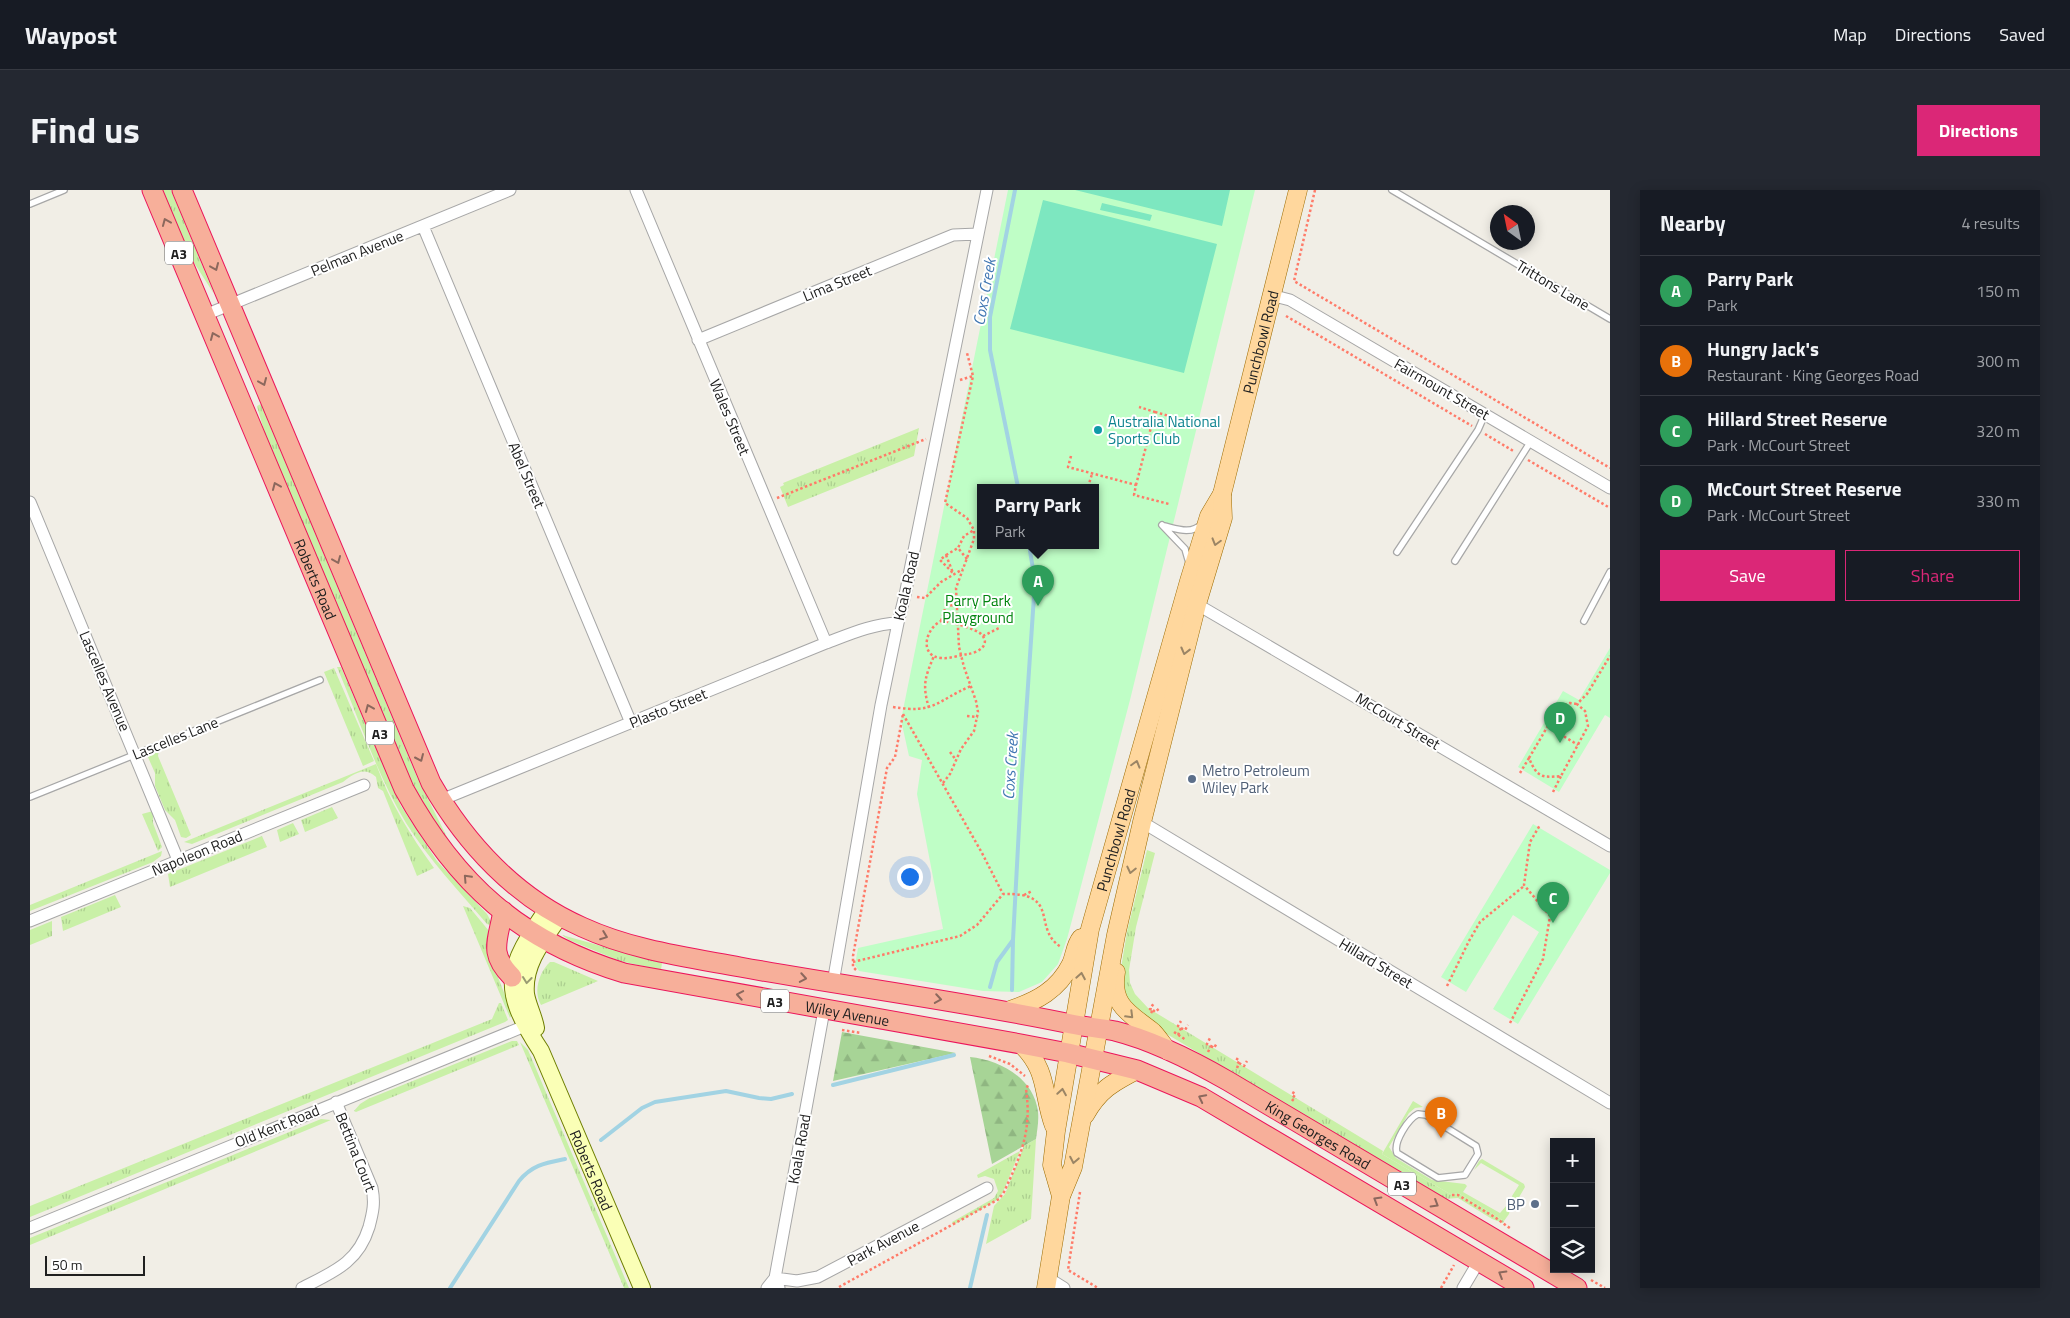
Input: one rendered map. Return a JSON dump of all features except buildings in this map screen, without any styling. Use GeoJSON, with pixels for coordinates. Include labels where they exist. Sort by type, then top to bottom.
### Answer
{"type":"FeatureCollection","features":[{"type":"Feature","properties":{"kind":"highway","name":"Roberts Road"},"geometry":{"type":"LineString","coordinates":[[152,190],[404,789],[441,849],[479,891],[537,936]]}},
{"type":"Feature","properties":{"kind":"highway","name":"Roberts Road"},"geometry":{"type":"LineString","coordinates":[[182,190],[413,743],[441,800],[470,841],[498,870],[523,892],[554,912]]}},
{"type":"Feature","properties":{"kind":"highway"},"geometry":{"type":"LineString","coordinates":[[503,910],[497,945],[497,958],[502,967],[512,977]]}},
{"type":"Feature","properties":{"kind":"highway","name":"Wiley Avenue"},"geometry":{"type":"LineString","coordinates":[[554,912],[608,938],[646,949],[832,983],[1010,1010],[1073,1024]]}},
{"type":"Feature","properties":{"kind":"highway","name":"Wiley Avenue"},"geometry":{"type":"LineString","coordinates":[[537,936],[592,963],[624,973],[1068,1053]]}},
{"type":"Feature","properties":{"kind":"highway","name":"King Georges Road"},"geometry":{"type":"LineString","coordinates":[[1073,1024],[1173,1043],[1228,1081],[1577,1288]]}},
{"type":"Feature","properties":{"kind":"highway","name":"King Georges Road"},"geometry":{"type":"LineString","coordinates":[[1068,1053],[1137,1070],[1202,1097],[1524,1288]]}},
{"type":"Feature","properties":{"kind":"main road","name":"Punchbowl Road"},"geometry":{"type":"LineString","coordinates":[[1061,1196],[1052,1165],[1068,1053],[1090,929],[1190,594],[1223,518],[1222,494],[1298,190]]}},
{"type":"Feature","properties":{"kind":"main road","name":"Punchbowl Road"},"geometry":{"type":"LineString","coordinates":[[1047,1283],[1061,1196],[1073,1167],[1097,1028],[1190,594],[1209,516],[1222,494]]}},
{"type":"Feature","properties":{"kind":"main road","name":"Roberts Road"},"geometry":{"type":"LineString","coordinates":[[554,912],[537,936],[520,950],[512,977],[514,992],[525,1026],[541,1051],[642,1288]]}},
{"type":"Feature","properties":{"kind":"main road"},"geometry":{"type":"LineString","coordinates":[[1010,1010],[1038,1000],[1056,986],[1071,963],[1079,941],[1090,929]]}},
{"type":"Feature","properties":{"kind":"main road"},"geometry":{"type":"LineString","coordinates":[[1116,935],[1119,956],[1114,981],[1117,996],[1123,1008],[1134,1020],[1153,1033],[1173,1043]]}},
{"type":"Feature","properties":{"kind":"main road","name":"Roberts Road"},"geometry":{"type":"LineString","coordinates":[[537,936],[526,982],[526,995],[535,1022],[541,1051]]}},
{"type":"Feature","properties":{"kind":"main road"},"geometry":{"type":"LineString","coordinates":[[1021,1044],[1031,1053],[1040,1069],[1049,1112],[1056,1131]]}},
{"type":"Feature","properties":{"kind":"main road"},"geometry":{"type":"LineString","coordinates":[[1081,1122],[1094,1100],[1108,1085],[1137,1070]]}},
{"type":"Feature","properties":{"kind":"street","name":"Pelman Avenue"},"geometry":{"type":"LineString","coordinates":[[205,315],[510,190]]}},
{"type":"Feature","properties":{"kind":"street","name":"Wales Street"},"geometry":{"type":"LineString","coordinates":[[636,190],[826,643]]}},
{"type":"Feature","properties":{"kind":"street","name":"Koala Road"},"geometry":{"type":"LineString","coordinates":[[832,983],[881,705],[987,190]]}},
{"type":"Feature","properties":{"kind":"street","name":"Abel Street"},"geometry":{"type":"LineString","coordinates":[[423,226],[631,723]]}},
{"type":"Feature","properties":{"kind":"street","name":"Lima Street"},"geometry":{"type":"LineString","coordinates":[[698,340],[953,235],[978,234]]}},
{"type":"Feature","properties":{"kind":"street","name":"Fairmount Street"},"geometry":{"type":"LineString","coordinates":[[1271,295],[1290,300],[1610,488]]}},
{"type":"Feature","properties":{"kind":"street","name":"Lascelles Avenue"},"geometry":{"type":"LineString","coordinates":[[30,502],[136,754],[178,860]]}},
{"type":"Feature","properties":{"kind":"street","name":"McCourt Street"},"geometry":{"type":"LineString","coordinates":[[1190,594],[1610,846]]}},
{"type":"Feature","properties":{"kind":"street","name":"Plasto Street"},"geometry":{"type":"LineString","coordinates":[[441,800],[826,643],[880,624],[898,623]]}},
{"type":"Feature","properties":{"kind":"street","name":"Napoleon Road"},"geometry":{"type":"LineString","coordinates":[[30,921],[364,785]]}},
{"type":"Feature","properties":{"kind":"street","name":"Hillard Street"},"geometry":{"type":"LineString","coordinates":[[1142,822],[1610,1103]]}},
{"type":"Feature","properties":{"kind":"street","name":"Koala Road"},"geometry":{"type":"LineString","coordinates":[[777,1283],[824,1010]]}},
{"type":"Feature","properties":{"kind":"street","name":"Old Kent Road"},"geometry":{"type":"LineString","coordinates":[[30,1228],[525,1026]]}},
{"type":"Feature","properties":{"kind":"street","name":"Bettina Court"},"geometry":{"type":"LineString","coordinates":[[302,1288],[338,1270],[355,1255],[366,1236],[374,1211],[375,1201],[372,1188],[336,1102]]}},
{"type":"Feature","properties":{"kind":"street","name":"Park Avenue"},"geometry":{"type":"LineString","coordinates":[[777,1283],[818,1277],[987,1188]]}},
{"type":"Feature","properties":{"kind":"street"},"geometry":{"type":"LineString","coordinates":[[1463,1288],[1479,1261]]}},
{"type":"Feature","properties":{"kind":"street"},"geometry":{"type":"LineString","coordinates":[[767,1288],[777,1283]]}},
{"type":"Feature","properties":{"kind":"street"},"geometry":{"type":"LineString","coordinates":[[1047,1283],[1064,1288]]}},
{"type":"Feature","properties":{"kind":"lane"},"geometry":{"type":"LineString","coordinates":[[30,204],[64,190]]}},
{"type":"Feature","properties":{"kind":"lane","name":"Trittons Lane"},"geometry":{"type":"LineString","coordinates":[[1392,190],[1610,319]]}},
{"type":"Feature","properties":{"kind":"lane"},"geometry":{"type":"LineString","coordinates":[[1398,552],[1478,430],[1485,414]]}},
{"type":"Feature","properties":{"kind":"lane"},"geometry":{"type":"LineString","coordinates":[[1454,561],[1532,441]]}},
{"type":"Feature","properties":{"kind":"lane"},"geometry":{"type":"LineString","coordinates":[[1190,594],[1189,562],[1185,549],[1162,525],[1184,531],[1192,530],[1198,528],[1209,516]]}},
{"type":"Feature","properties":{"kind":"lane"},"geometry":{"type":"LineString","coordinates":[[1584,621],[1610,572]]}},
{"type":"Feature","properties":{"kind":"lane","name":"Lascelles Lane"},"geometry":{"type":"LineString","coordinates":[[30,797],[320,680]]}},
{"type":"Feature","properties":{"kind":"lane"},"geometry":{"type":"LineString","coordinates":[[1418,1114],[1422,1114],[1474,1144],[1478,1154],[1465,1175],[1438,1178],[1399,1156],[1396,1150],[1397,1143],[1411,1119],[1418,1114]]}},
{"type":"Feature","properties":{"kind":"path"},"geometry":{"type":"LineString","coordinates":[[1316,190],[1294,280],[1610,468]]}},
{"type":"Feature","properties":{"kind":"path"},"geometry":{"type":"LineString","coordinates":[[1286,316],[1610,508]]}},
{"type":"Feature","properties":{"kind":"path"},"geometry":{"type":"LineString","coordinates":[[943,783],[950,774],[961,748],[974,731],[978,717],[976,701],[961,655],[956,604],[956,588],[974,539],[974,530],[967,518],[945,503],[973,376]]}},
{"type":"Feature","properties":{"kind":"path"},"geometry":{"type":"LineString","coordinates":[[1139,407],[1173,417]]}},
{"type":"Feature","properties":{"kind":"path"},"geometry":{"type":"LineString","coordinates":[[1155,412],[1133,495],[1169,504]]}},
{"type":"Feature","properties":{"kind":"path"},"geometry":{"type":"LineString","coordinates":[[774,500],[928,438]]}},
{"type":"Feature","properties":{"kind":"path"},"geometry":{"type":"LineString","coordinates":[[1071,456],[1068,466],[1136,485]]}},
{"type":"Feature","properties":{"kind":"path"},"geometry":{"type":"LineString","coordinates":[[1089,484],[1092,474]]}},
{"type":"Feature","properties":{"kind":"path"},"geometry":{"type":"LineString","coordinates":[[953,573],[940,560],[954,552],[964,536],[974,530]]}},
{"type":"Feature","properties":{"kind":"path"},"geometry":{"type":"LineString","coordinates":[[958,548],[967,559]]}},
{"type":"Feature","properties":{"kind":"path"},"geometry":{"type":"LineString","coordinates":[[946,555],[953,573]]}},
{"type":"Feature","properties":{"kind":"path"},"geometry":{"type":"LineString","coordinates":[[905,595],[925,598],[933,588],[953,573],[963,569]]}},
{"type":"Feature","properties":{"kind":"path"},"geometry":{"type":"LineString","coordinates":[[941,621],[980,633],[983,636],[984,646],[979,652],[940,658],[930,652],[926,643],[931,628],[941,621],[946,606],[956,604]]}},
{"type":"Feature","properties":{"kind":"path"},"geometry":{"type":"LineString","coordinates":[[983,636],[999,628]]}},
{"type":"Feature","properties":{"kind":"path"},"geometry":{"type":"LineString","coordinates":[[929,708],[924,692],[928,671],[934,656]]}},
{"type":"Feature","properties":{"kind":"path"},"geometry":{"type":"LineString","coordinates":[[1577,704],[1587,694],[1610,656]]}},
{"type":"Feature","properties":{"kind":"path"},"geometry":{"type":"LineString","coordinates":[[881,705],[904,709],[929,708],[971,686]]}},
{"type":"Feature","properties":{"kind":"path"},"geometry":{"type":"LineString","coordinates":[[1520,773],[1559,707],[1570,703],[1577,704],[1585,711],[1588,726],[1553,792]]}},
{"type":"Feature","properties":{"kind":"path"},"geometry":{"type":"LineString","coordinates":[[857,972],[853,962],[888,768],[895,757],[903,714],[1005,894]]}},
{"type":"Feature","properties":{"kind":"path"},"geometry":{"type":"LineString","coordinates":[[967,716],[978,717]]}},
{"type":"Feature","properties":{"kind":"path"},"geometry":{"type":"LineString","coordinates":[[1547,726],[1578,745]]}},
{"type":"Feature","properties":{"kind":"path"},"geometry":{"type":"LineString","coordinates":[[950,752],[956,760]]}},
{"type":"Feature","properties":{"kind":"path"},"geometry":{"type":"LineString","coordinates":[[1529,758],[1539,775],[1546,777],[1561,776]]}},
{"type":"Feature","properties":{"kind":"path"},"geometry":{"type":"LineString","coordinates":[[1447,986],[1480,922],[1524,886],[1530,842],[1540,825]]}},
{"type":"Feature","properties":{"kind":"path"},"geometry":{"type":"LineString","coordinates":[[1510,1024],[1543,959],[1550,916],[1524,886]]}},
{"type":"Feature","properties":{"kind":"path"},"geometry":{"type":"LineString","coordinates":[[853,962],[960,936],[976,925],[1005,894],[1024,894],[1032,891]]}},
{"type":"Feature","properties":{"kind":"path"},"geometry":{"type":"LineString","coordinates":[[1024,894],[1038,902],[1042,907],[1050,936],[1055,944],[1068,949]]}},
{"type":"Feature","properties":{"kind":"path"},"geometry":{"type":"LineString","coordinates":[[1152,1010],[1155,1012],[1160,1008]]}},
{"type":"Feature","properties":{"kind":"path"},"geometry":{"type":"LineString","coordinates":[[1181,1021],[1178,1026],[1181,1028]]}},
{"type":"Feature","properties":{"kind":"path"},"geometry":{"type":"LineString","coordinates":[[1181,1028],[1185,1030],[1188,1025]]}},
{"type":"Feature","properties":{"kind":"path"},"geometry":{"type":"LineString","coordinates":[[1173,1043],[1181,1028]]}},
{"type":"Feature","properties":{"kind":"path"},"geometry":{"type":"LineString","coordinates":[[842,1030],[861,1033]]}},
{"type":"Feature","properties":{"kind":"path"},"geometry":{"type":"LineString","coordinates":[[1172,1031],[1173,1043]]}},
{"type":"Feature","properties":{"kind":"path"},"geometry":{"type":"LineString","coordinates":[[1210,1038],[1207,1044],[1214,1048],[1217,1043]]}},
{"type":"Feature","properties":{"kind":"path"},"geometry":{"type":"LineString","coordinates":[[1173,1043],[1193,1044]]}},
{"type":"Feature","properties":{"kind":"path"},"geometry":{"type":"LineString","coordinates":[[1208,1052],[1211,1046]]}},
{"type":"Feature","properties":{"kind":"path"},"geometry":{"type":"LineString","coordinates":[[1200,1048],[1215,1057]]}},
{"type":"Feature","properties":{"kind":"path"},"geometry":{"type":"LineString","coordinates":[[839,1287],[996,1203],[1004,1192],[1027,1132],[1029,1108],[1026,1090],[1029,1081],[1010,1064],[982,1054]]}},
{"type":"Feature","properties":{"kind":"path"},"geometry":{"type":"LineString","coordinates":[[1239,1056],[1236,1061],[1239,1063],[1244,1066],[1247,1061]]}},
{"type":"Feature","properties":{"kind":"path"},"geometry":{"type":"LineString","coordinates":[[1239,1063],[1236,1069],[1244,1074]]}},
{"type":"Feature","properties":{"kind":"path"},"geometry":{"type":"LineString","coordinates":[[1295,1090],[1292,1095],[1295,1097],[1291,1102],[1299,1106]]}},
{"type":"Feature","properties":{"kind":"path"},"geometry":{"type":"LineString","coordinates":[[1449,1196],[1458,1195],[1496,1218],[1516,1233]]}},
{"type":"Feature","properties":{"kind":"path"},"geometry":{"type":"LineString","coordinates":[[1441,1288],[1455,1264]]}},
{"type":"Feature","properties":{"kind":"path"},"geometry":{"type":"LineString","coordinates":[[1068,1270],[1098,1288]]}},
{"type":"Feature","properties":{"kind":"green space"},"geometry":{"type":"Polygon","coordinates":[[[162,190],[171,190],[214,294],[191,258],[162,190]]]}},
{"type":"Feature","properties":{"kind":"green space","name":"Parry Park Playground"},"geometry":{"type":"Polygon","coordinates":[[[1008,190],[1255,190],[1130,700],[1067,939],[1058,964],[1042,982],[1019,992],[983,991],[859,971],[855,965],[858,948],[943,929],[917,794],[922,760],[909,756],[901,720],[1008,190]]]}},
{"type":"Feature","properties":{"kind":"green space"},"geometry":{"type":"Polygon","coordinates":[[[1075,190],[1230,190],[1222,226],[1075,190]]]}},
{"type":"Feature","properties":{"kind":"green space"},"geometry":{"type":"Polygon","coordinates":[[[1043,200],[1217,244],[1184,373],[1010,329],[1043,200]]]}},
{"type":"Feature","properties":{"kind":"green space"},"geometry":{"type":"Polygon","coordinates":[[[1102,203],[1152,215],[1150,221],[1100,210],[1102,203]]]}},
{"type":"Feature","properties":{"kind":"green space"},"geometry":{"type":"Polygon","coordinates":[[[261,404],[417,777],[448,839],[446,840],[408,775],[266,438],[257,406],[261,404]]]}},
{"type":"Feature","properties":{"kind":"green space"},"geometry":{"type":"Polygon","coordinates":[[[919,428],[914,456],[788,507],[780,487],[784,485],[783,483],[919,428]]]}},
{"type":"Feature","properties":{"kind":"green space"},"geometry":{"type":"Polygon","coordinates":[[[1610,648],[1610,718],[1605,715],[1559,792],[1518,767],[1563,691],[1579,700],[1610,648]]]}},
{"type":"Feature","properties":{"kind":"green space"},"geometry":{"type":"Polygon","coordinates":[[[337,667],[341,667],[401,806],[437,861],[487,914],[494,927],[487,924],[445,875],[424,850],[406,823],[377,766],[337,667]]]}},
{"type":"Feature","properties":{"kind":"green space"},"geometry":{"type":"Polygon","coordinates":[[[334,668],[374,761],[363,766],[324,672],[334,668]]]}},
{"type":"Feature","properties":{"kind":"green space"},"geometry":{"type":"Polygon","coordinates":[[[159,750],[158,756],[191,835],[186,838],[181,837],[175,820],[165,810],[155,786],[155,773],[147,755],[159,750]]]}},
{"type":"Feature","properties":{"kind":"green space"},"geometry":{"type":"Polygon","coordinates":[[[376,764],[401,818],[434,868],[417,876],[383,791],[378,788],[376,777],[367,772],[359,772],[343,782],[192,844],[184,842],[376,764]]]}},
{"type":"Feature","properties":{"kind":"green space"},"geometry":{"type":"Polygon","coordinates":[[[332,807],[338,818],[305,832],[301,820],[332,807]]]}},
{"type":"Feature","properties":{"kind":"green space"},"geometry":{"type":"Polygon","coordinates":[[[153,811],[153,823],[162,847],[158,851],[142,814],[153,811]]]}},
{"type":"Feature","properties":{"kind":"green space"},"geometry":{"type":"Polygon","coordinates":[[[293,823],[299,834],[280,842],[277,830],[293,823]]]}},
{"type":"Feature","properties":{"kind":"green space"},"geometry":{"type":"Polygon","coordinates":[[[1533,824],[1610,870],[1610,873],[1518,1024],[1493,1009],[1539,932],[1513,915],[1466,992],[1441,977],[1533,824]]]}},
{"type":"Feature","properties":{"kind":"green space"},"geometry":{"type":"Polygon","coordinates":[[[262,836],[267,847],[170,887],[168,874],[262,836]]]}},
{"type":"Feature","properties":{"kind":"green space"},"geometry":{"type":"Polygon","coordinates":[[[1147,850],[1155,853],[1136,927],[1129,970],[1130,983],[1135,994],[1148,1008],[1383,1151],[1382,1154],[1450,1194],[1458,1193],[1504,1221],[1503,1223],[1492,1219],[1458,1198],[1444,1199],[1155,1027],[1126,1000],[1121,968],[1127,932],[1147,850]]]}},
{"type":"Feature","properties":{"kind":"green space"},"geometry":{"type":"Polygon","coordinates":[[[162,851],[161,856],[153,862],[30,911],[30,905],[162,851]]]}},
{"type":"Feature","properties":{"kind":"green space"},"geometry":{"type":"Polygon","coordinates":[[[115,895],[121,907],[63,931],[61,917],[115,895]]]}},
{"type":"Feature","properties":{"kind":"green space"},"geometry":{"type":"Polygon","coordinates":[[[463,906],[470,908],[489,931],[494,967],[512,1014],[510,1018],[463,906]]]}},
{"type":"Feature","properties":{"kind":"green space"},"geometry":{"type":"Polygon","coordinates":[[[52,921],[52,936],[30,945],[30,930],[52,921]]]}},
{"type":"Feature","properties":{"kind":"green space"},"geometry":{"type":"Polygon","coordinates":[[[562,935],[662,963],[661,970],[620,961],[569,940],[562,935]]]}},
{"type":"Feature","properties":{"kind":"green space"},"geometry":{"type":"Polygon","coordinates":[[[550,962],[598,981],[541,1005],[537,994],[538,982],[550,962]]]}},
{"type":"Feature","properties":{"kind":"green space"},"geometry":{"type":"Polygon","coordinates":[[[499,1003],[501,1003],[508,1020],[505,1022],[30,1217],[30,1206],[492,1019],[499,1003]]]}},
{"type":"Feature","properties":{"kind":"green space"},"geometry":{"type":"Polygon","coordinates":[[[842,1032],[956,1053],[833,1081],[842,1032]]]}},
{"type":"Feature","properties":{"kind":"green space"},"geometry":{"type":"Polygon","coordinates":[[[512,1041],[517,1041],[519,1045],[356,1112],[354,1111],[368,1099],[512,1041]]]}},
{"type":"Feature","properties":{"kind":"green space"},"geometry":{"type":"Polygon","coordinates":[[[520,1042],[528,1050],[629,1288],[624,1288],[520,1042]]]}},
{"type":"Feature","properties":{"kind":"green space"},"geometry":{"type":"Polygon","coordinates":[[[970,1057],[993,1062],[1023,1080],[1030,1089],[1038,1112],[1036,1139],[992,1164],[970,1057]]]}},
{"type":"Feature","properties":{"kind":"green space"},"geometry":{"type":"Polygon","coordinates":[[[1413,1101],[1423,1107],[1415,1108],[1409,1113],[1389,1147],[1396,1158],[1432,1180],[1465,1184],[1467,1186],[1463,1192],[1500,1213],[1507,1205],[1510,1209],[1504,1221],[1458,1193],[1450,1194],[1382,1154],[1413,1101]]]}},
{"type":"Feature","properties":{"kind":"green space"},"geometry":{"type":"Polygon","coordinates":[[[321,1119],[331,1120],[30,1245],[30,1238],[321,1119]]]}},
{"type":"Feature","properties":{"kind":"green space"},"geometry":{"type":"Polygon","coordinates":[[[1036,1139],[1031,1219],[986,1244],[994,1206],[1005,1194],[1024,1146],[1036,1139]]]}},
{"type":"Feature","properties":{"kind":"green space"},"geometry":{"type":"Polygon","coordinates":[[[1020,1151],[1003,1192],[997,1200],[953,1225],[952,1222],[994,1198],[998,1191],[994,1179],[985,1176],[978,1178],[977,1175],[1020,1151]]]}},
{"type":"Feature","properties":{"kind":"green space"},"geometry":{"type":"Polygon","coordinates":[[[1482,1159],[1524,1184],[1525,1187],[1518,1199],[1513,1199],[1512,1196],[1519,1185],[1481,1163],[1474,1170],[1482,1159]]]}},
{"type":"Feature","properties":{"kind":"waterway","name":"Coxs Creek"},"geometry":{"type":"LineString","coordinates":[[1015,190],[990,317],[990,350],[1017,484]]}},
{"type":"Feature","properties":{"kind":"waterway","name":"Coxs Creek"},"geometry":{"type":"LineString","coordinates":[[1012,990],[1021,790],[1035,581],[1030,549]]}},
{"type":"Feature","properties":{"kind":"waterway"},"geometry":{"type":"LineString","coordinates":[[990,987],[997,962],[1013,940]]}},
{"type":"Feature","properties":{"kind":"waterway"},"geometry":{"type":"LineString","coordinates":[[833,1085],[954,1055]]}},
{"type":"Feature","properties":{"kind":"waterway"},"geometry":{"type":"LineString","coordinates":[[601,1140],[642,1108],[655,1102],[726,1091],[771,1099],[792,1094]]}},
{"type":"Feature","properties":{"kind":"waterway"},"geometry":{"type":"LineString","coordinates":[[450,1288],[519,1181],[534,1168],[565,1159]]}},
{"type":"Feature","properties":{"kind":"waterway","name":"Coxs Creek"},"geometry":{"type":"LineString","coordinates":[[970,1288],[987,1215]]}},
{"type":"Feature","properties":{"kind":"place","name":"Australia National Sports Club"},"geometry":{"type":"Point","coordinates":[1098,430]}},
{"type":"Feature","properties":{"kind":"place","name":"Parry Park"},"geometry":{"type":"Point","coordinates":[1038,606]}},
{"type":"Feature","properties":{"kind":"place","name":"McCourt Street Reserve"},"geometry":{"type":"Point","coordinates":[1560,743]}},
{"type":"Feature","properties":{"kind":"place","name":"Metro Petroleum Wiley Park"},"geometry":{"type":"Point","coordinates":[1192,779]}},
{"type":"Feature","properties":{"kind":"place","name":"Hillard Street Reserve"},"geometry":{"type":"Point","coordinates":[1553,923]}},
{"type":"Feature","properties":{"kind":"place","name":"Hungry Jack's"},"geometry":{"type":"Point","coordinates":[1441,1138]}},
{"type":"Feature","properties":{"kind":"place","name":"BP"},"geometry":{"type":"Point","coordinates":[1535,1204]}}]}
